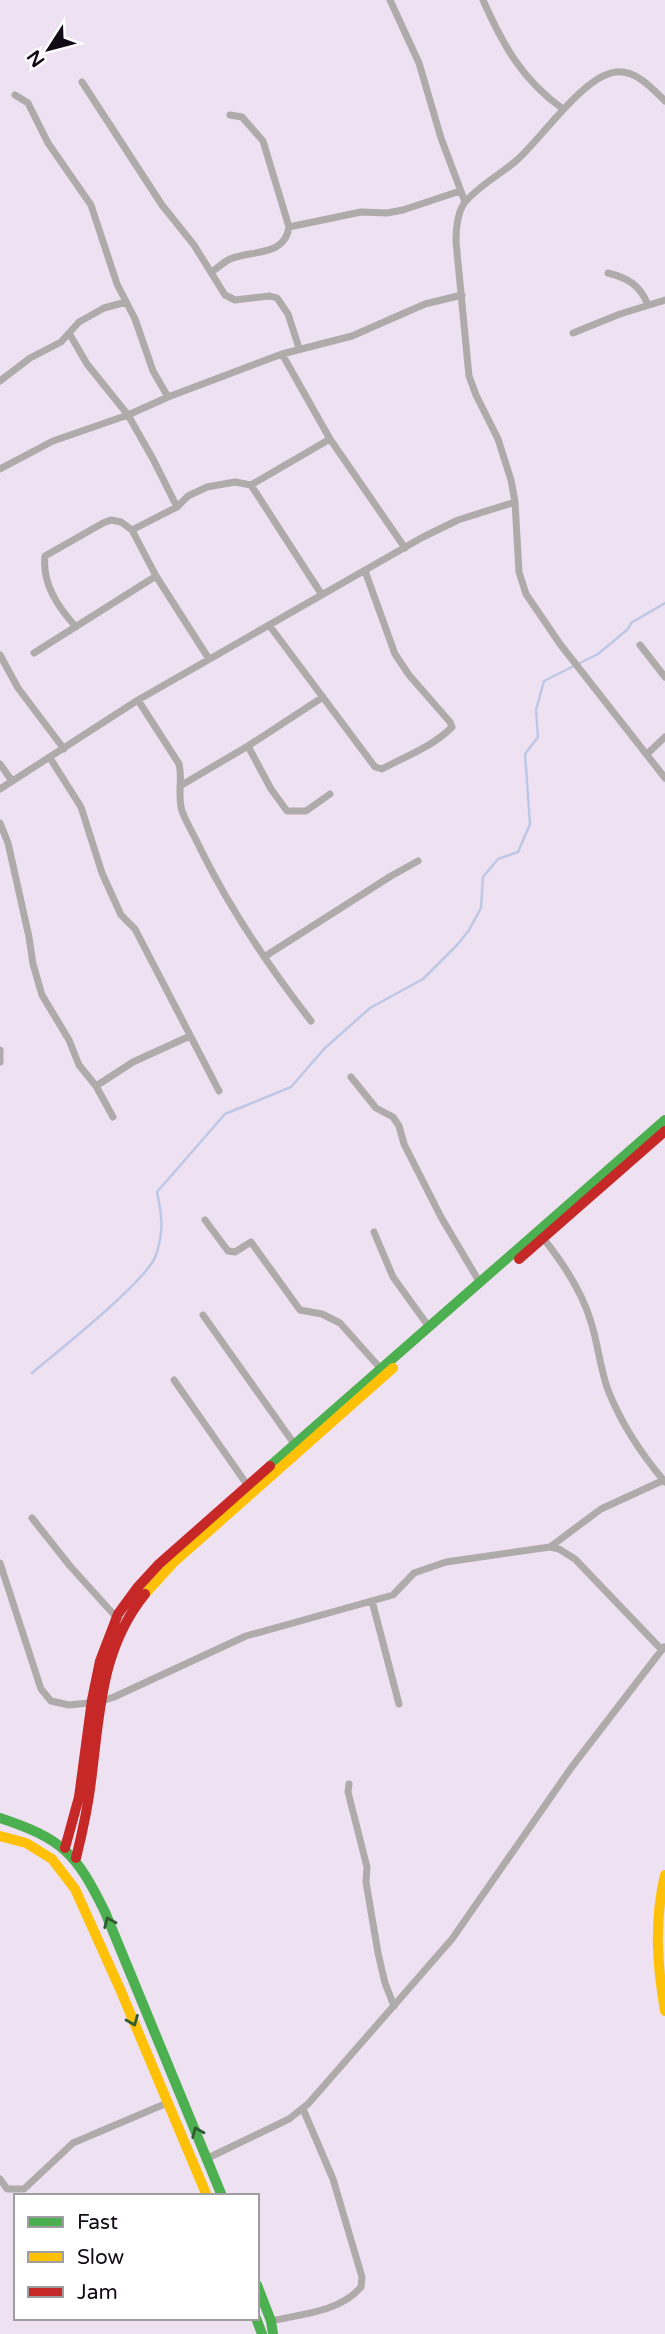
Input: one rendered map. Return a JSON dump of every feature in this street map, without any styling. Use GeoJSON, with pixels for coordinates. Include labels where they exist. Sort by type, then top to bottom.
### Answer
{"type":"FeatureCollection","features":[{"type":"Feature","properties":{"kind":"main road"},"geometry":{"type":"LineString","coordinates":[[76,1858],[91,1789],[97,1669],[120,1621],[152,1572],[665,1119]]}},
{"type":"Feature","properties":{"kind":"main road"},"geometry":{"type":"LineString","coordinates":[[120,1621],[174,1562],[665,1130]]}},
{"type":"Feature","properties":{"kind":"main road"},"geometry":{"type":"LineString","coordinates":[[65,1848],[73,1826],[95,1703]]}},
{"type":"Feature","properties":{"kind":"main road"},"geometry":{"type":"LineString","coordinates":[[0,1818],[46,1834],[65,1848],[76,1858],[94,1888],[221,2194]]}},
{"type":"Feature","properties":{"kind":"main road"},"geometry":{"type":"LineString","coordinates":[[0,1836],[39,1849],[63,1871],[75,1889],[206,2194]]}},
{"type":"Feature","properties":{"kind":"main road"},"geometry":{"type":"LineString","coordinates":[[665,1875],[657,1911],[656,1964],[665,2011]]}},
{"type":"Feature","properties":{"kind":"main road"},"geometry":{"type":"LineString","coordinates":[[120,1989],[135,1984]]}},
{"type":"Feature","properties":{"kind":"main road"},"geometry":{"type":"LineString","coordinates":[[259,2290],[273,2334]]}},
{"type":"Feature","properties":{"kind":"street"},"geometry":{"type":"LineString","coordinates":[[390,0],[419,63],[441,138],[465,202]]}},
{"type":"Feature","properties":{"kind":"street"},"geometry":{"type":"LineString","coordinates":[[483,0],[496,30],[521,72],[544,96],[563,109]]}},
{"type":"Feature","properties":{"kind":"street"},"geometry":{"type":"LineString","coordinates":[[665,102],[636,75],[618,71],[607,74],[563,109],[519,158],[465,202],[457,224],[456,242],[469,376],[498,439],[508,470],[515,502],[522,584],[532,604],[560,644],[665,778]]}},
{"type":"Feature","properties":{"kind":"street"},"geometry":{"type":"LineString","coordinates":[[82,82],[162,205],[212,272],[225,295],[235,300],[270,296],[277,298],[288,314],[299,348]]}},
{"type":"Feature","properties":{"kind":"street"},"geometry":{"type":"LineString","coordinates":[[15,95],[28,103],[48,143],[91,205],[117,284],[135,318],[153,371],[168,397]]}},
{"type":"Feature","properties":{"kind":"street"},"geometry":{"type":"LineString","coordinates":[[212,272],[229,259],[260,253],[282,244],[288,236],[289,227],[263,141],[243,117],[230,115]]}},
{"type":"Feature","properties":{"kind":"street"},"geometry":{"type":"LineString","coordinates":[[289,227],[361,212],[387,213],[403,210],[460,191]]}},
{"type":"Feature","properties":{"kind":"street"},"geometry":{"type":"LineString","coordinates":[[608,273],[632,281],[648,305]]}},
{"type":"Feature","properties":{"kind":"street"},"geometry":{"type":"LineString","coordinates":[[0,469],[53,440],[128,415],[282,354],[352,336],[425,304],[462,296]]}},
{"type":"Feature","properties":{"kind":"street"},"geometry":{"type":"LineString","coordinates":[[573,333],[665,300]]}},
{"type":"Feature","properties":{"kind":"street"},"geometry":{"type":"LineString","coordinates":[[0,381],[30,358],[61,342],[79,323],[104,308],[126,302]]}},
{"type":"Feature","properties":{"kind":"street"},"geometry":{"type":"LineString","coordinates":[[69,333],[87,364],[128,415],[177,507]]}},
{"type":"Feature","properties":{"kind":"street"},"geometry":{"type":"LineString","coordinates":[[282,354],[330,439],[405,548]]}},
{"type":"Feature","properties":{"kind":"street"},"geometry":{"type":"LineString","coordinates":[[132,530],[177,507],[188,496],[207,487],[235,482],[251,485],[330,439]]}},
{"type":"Feature","properties":{"kind":"street"},"geometry":{"type":"LineString","coordinates":[[251,485],[322,595]]}},
{"type":"Feature","properties":{"kind":"street"},"geometry":{"type":"LineString","coordinates":[[0,789],[138,700],[405,548],[458,520],[515,502]]}},
{"type":"Feature","properties":{"kind":"street"},"geometry":{"type":"LineString","coordinates":[[76,627],[52,596],[44,564],[45,556],[111,520],[121,522],[132,530],[156,576],[209,659]]}},
{"type":"Feature","properties":{"kind":"street"},"geometry":{"type":"LineString","coordinates":[[269,625],[375,767],[382,769],[432,742],[452,727],[395,654],[365,571]]}},
{"type":"Feature","properties":{"kind":"street"},"geometry":{"type":"LineString","coordinates":[[34,653],[156,576]]}},
{"type":"Feature","properties":{"kind":"street"},"geometry":{"type":"LineString","coordinates":[[640,645],[665,677]]}},
{"type":"Feature","properties":{"kind":"street"},"geometry":{"type":"LineString","coordinates":[[0,655],[18,688],[64,749]]}},
{"type":"Feature","properties":{"kind":"street"},"geometry":{"type":"LineString","coordinates":[[180,786],[323,697]]}},
{"type":"Feature","properties":{"kind":"street"},"geometry":{"type":"LineString","coordinates":[[138,700],[179,764],[182,776],[179,798],[183,813],[222,892],[264,957],[311,1021]]}},
{"type":"Feature","properties":{"kind":"street"},"geometry":{"type":"LineString","coordinates":[[647,754],[665,737]]}},
{"type":"Feature","properties":{"kind":"street"},"geometry":{"type":"LineString","coordinates":[[248,746],[271,789],[287,811],[306,811],[330,794]]}},
{"type":"Feature","properties":{"kind":"street"},"geometry":{"type":"LineString","coordinates":[[50,758],[81,807],[102,873],[121,915],[129,920],[135,929],[219,1091]]}},
{"type":"Feature","properties":{"kind":"street"},"geometry":{"type":"LineString","coordinates":[[0,764],[12,781]]}},
{"type":"Feature","properties":{"kind":"street"},"geometry":{"type":"LineString","coordinates":[[0,823],[8,843],[36,979],[48,1006],[69,1040],[79,1065],[96,1086],[113,1117]]}},
{"type":"Feature","properties":{"kind":"street"},"geometry":{"type":"LineString","coordinates":[[264,957],[418,861]]}},
{"type":"Feature","properties":{"kind":"street"},"geometry":{"type":"LineString","coordinates":[[96,1086],[133,1062],[190,1036]]}},
{"type":"Feature","properties":{"kind":"street"},"geometry":{"type":"LineString","coordinates":[[0,1050],[0,1062]]}},
{"type":"Feature","properties":{"kind":"street"},"geometry":{"type":"LineString","coordinates":[[351,1077],[376,1108],[393,1117],[399,1126],[404,1144],[441,1217],[480,1283]]}},
{"type":"Feature","properties":{"kind":"street"},"geometry":{"type":"LineString","coordinates":[[205,1220],[228,1251],[235,1252],[251,1242],[300,1310],[322,1314],[340,1323],[381,1369]]}},
{"type":"Feature","properties":{"kind":"street"},"geometry":{"type":"LineString","coordinates":[[374,1232],[394,1276],[429,1327]]}},
{"type":"Feature","properties":{"kind":"street"},"geometry":{"type":"LineString","coordinates":[[543,1238],[564,1267],[587,1310],[608,1389],[618,1414],[664,1481],[601,1509],[550,1547]]}},
{"type":"Feature","properties":{"kind":"street"},"geometry":{"type":"LineString","coordinates":[[203,1315],[295,1445]]}},
{"type":"Feature","properties":{"kind":"street"},"geometry":{"type":"LineString","coordinates":[[174,1380],[248,1486]]}},
{"type":"Feature","properties":{"kind":"street"},"geometry":{"type":"LineString","coordinates":[[32,1518],[70,1566],[120,1621]]}},
{"type":"Feature","properties":{"kind":"street"},"geometry":{"type":"LineString","coordinates":[[0,1563],[37,1679],[47,1698],[60,1705],[95,1703],[246,1636],[393,1595],[414,1573],[446,1563],[550,1547],[575,1559],[664,1648],[571,1768],[452,1938],[303,2109],[289,2119],[208,2158]]}},
{"type":"Feature","properties":{"kind":"street"},"geometry":{"type":"LineString","coordinates":[[372,1601],[399,1704]]}},
{"type":"Feature","properties":{"kind":"street"},"geometry":{"type":"LineString","coordinates":[[349,1784],[348,1792],[367,1867],[366,1882],[378,1953],[394,2006]]}},
{"type":"Feature","properties":{"kind":"street"},"geometry":{"type":"LineString","coordinates":[[0,2179],[7,2189],[24,2189],[73,2143],[167,2103]]}},
{"type":"Feature","properties":{"kind":"street"},"geometry":{"type":"LineString","coordinates":[[271,2321],[348,2300],[361,2287],[362,2277],[333,2179],[303,2109]]}},
{"type":"Feature","properties":{"kind":"waterway"},"geometry":{"type":"LineString","coordinates":[[32,1373],[120,1298],[149,1266],[159,1247],[161,1231],[157,1192],[225,1114],[291,1087],[324,1049],[370,1008],[423,979],[458,944],[481,908],[483,877],[498,859],[518,852],[530,824],[525,754],[538,737],[536,710],[544,681],[598,654],[628,629],[631,623],[665,603]]}},
{"type":"Feature","properties":{"kind":"traffic: fast"},"geometry":{"type":"LineString","coordinates":[[270,1466],[665,1120]]}},
{"type":"Feature","properties":{"kind":"traffic: fast"},"geometry":{"type":"LineString","coordinates":[[0,1818],[53,1841],[76,1862],[95,1892],[221,2194]]}},
{"type":"Feature","properties":{"kind":"traffic: fast"},"geometry":{"type":"LineString","coordinates":[[259,2290],[273,2334]]}},
{"type":"Feature","properties":{"kind":"traffic: fast"},"geometry":{"type":"LineString","coordinates":[[257,2320],[262,2334]]}},
{"type":"Feature","properties":{"kind":"traffic: slow"},"geometry":{"type":"LineString","coordinates":[[145,1594],[174,1562],[393,1368]]}},
{"type":"Feature","properties":{"kind":"traffic: slow"},"geometry":{"type":"LineString","coordinates":[[0,1836],[26,1843],[52,1859],[75,1889],[206,2194]]}},
{"type":"Feature","properties":{"kind":"traffic: slow"},"geometry":{"type":"LineString","coordinates":[[665,1875],[659,1909],[658,1943],[665,2011]]}},
{"type":"Feature","properties":{"kind":"traffic: jam"},"geometry":{"type":"LineString","coordinates":[[519,1259],[665,1131]]}},
{"type":"Feature","properties":{"kind":"traffic: jam"},"geometry":{"type":"LineString","coordinates":[[65,1848],[79,1797],[100,1661],[118,1614],[159,1564],[270,1466]]}},
{"type":"Feature","properties":{"kind":"traffic: jam"},"geometry":{"type":"LineString","coordinates":[[76,1858],[91,1784],[105,1679],[120,1635],[145,1594]]}}]}
